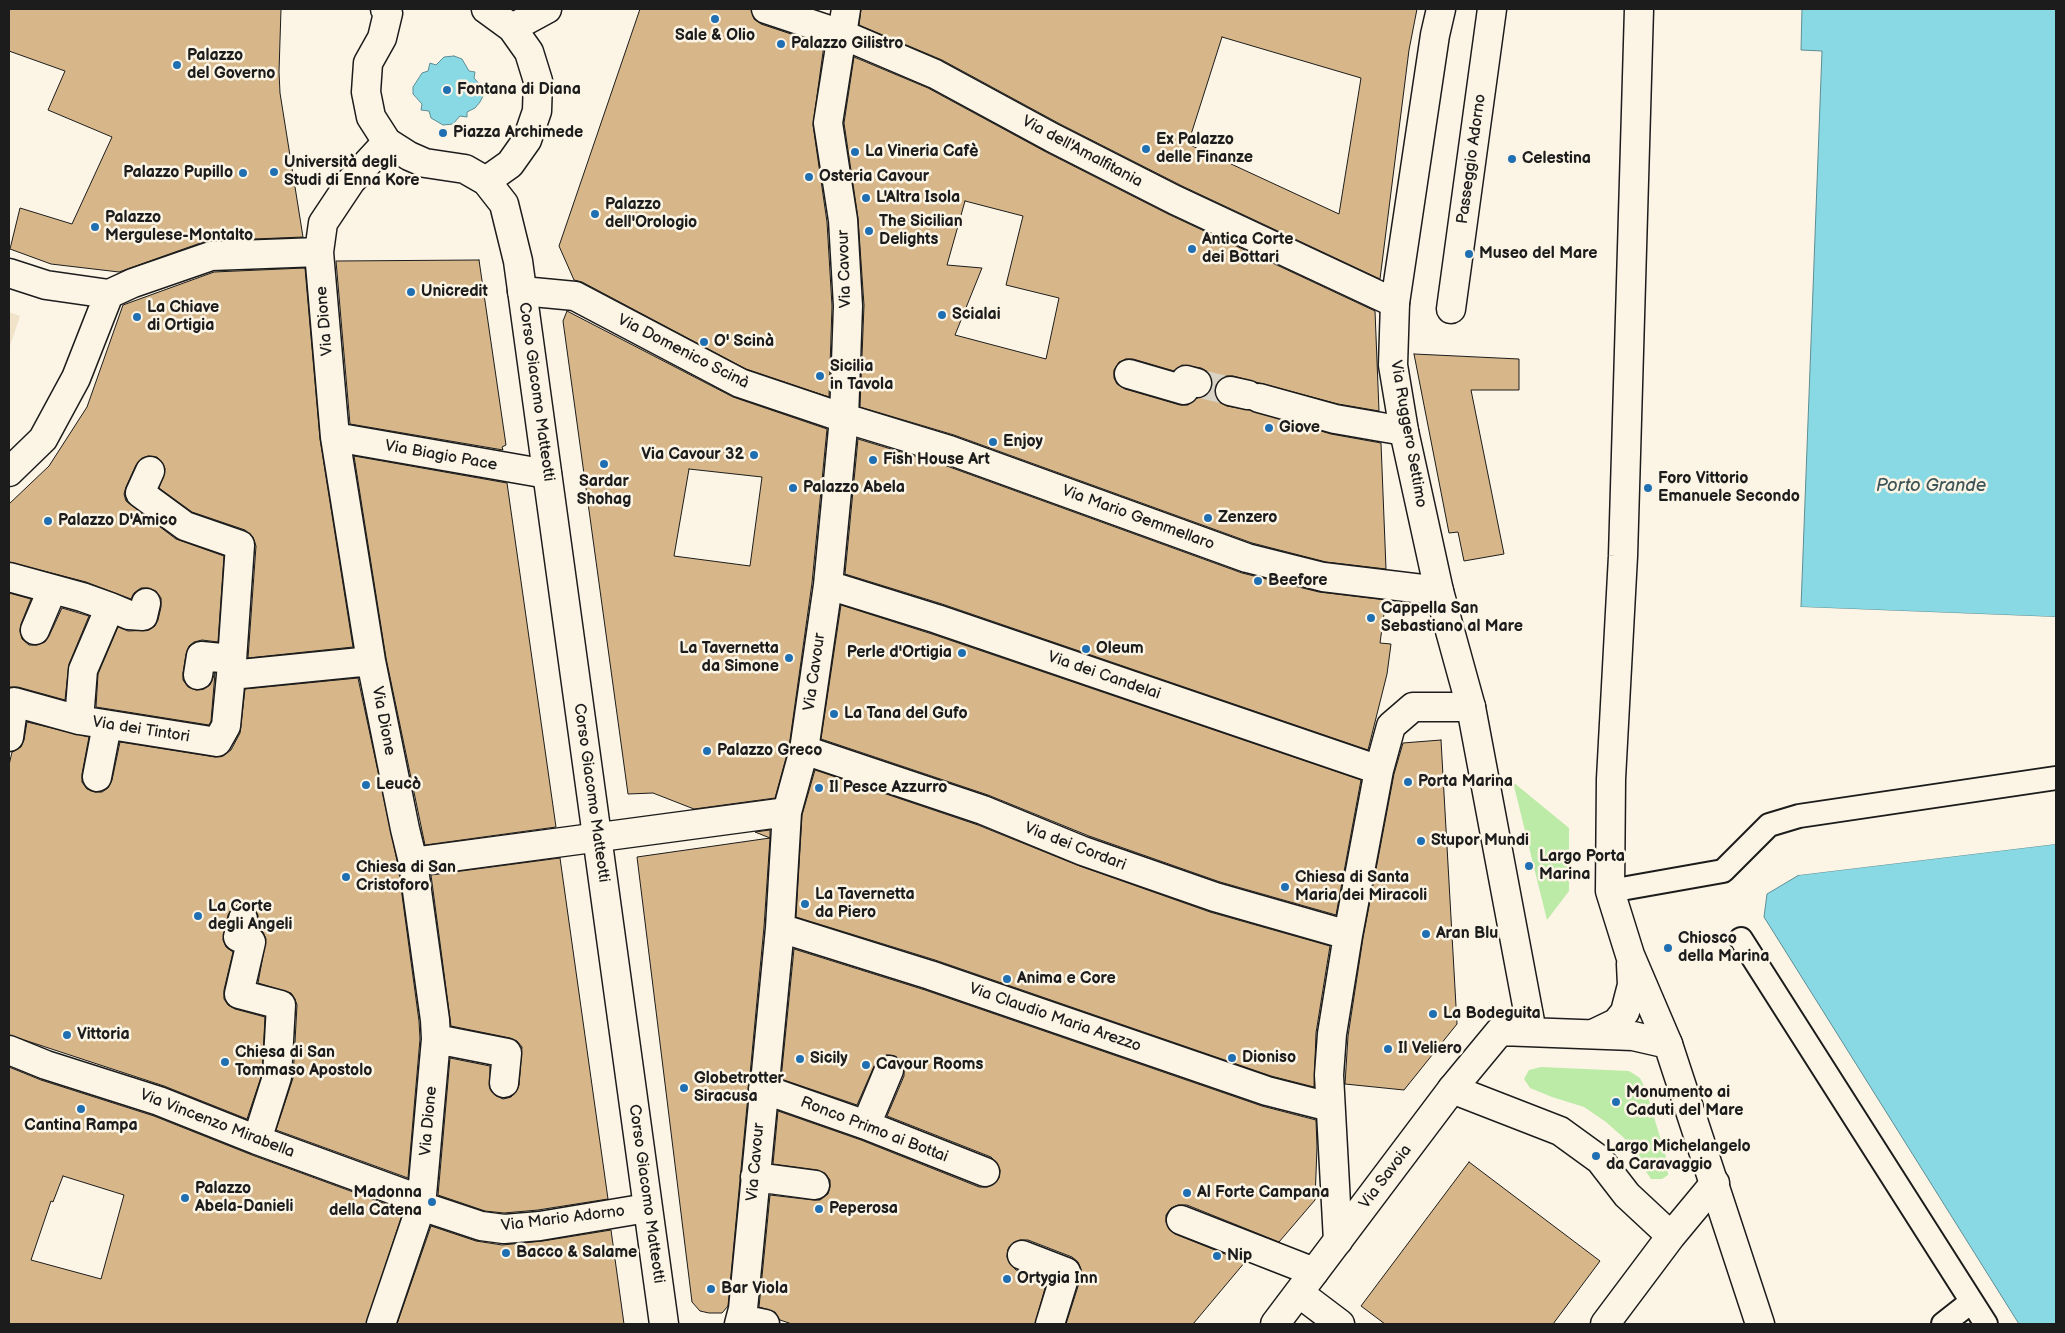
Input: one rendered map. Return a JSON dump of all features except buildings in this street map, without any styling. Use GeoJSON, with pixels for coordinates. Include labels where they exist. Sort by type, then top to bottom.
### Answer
{"type":"FeatureCollection","features":[{"type":"Feature","properties":{"kind":"street"},"geometry":{"type":"LineString","coordinates":[[390,10],[382,38],[368,64],[366,92],[371,117],[387,142],[408,156],[425,163],[465,169],[486,181],[510,164],[527,140],[537,111],[538,81],[529,52],[512,28],[486,9]]}},
{"type":"Feature","properties":{"kind":"street"},"geometry":{"type":"LineString","coordinates":[[512,28],[547,9]]}},
{"type":"Feature","properties":{"kind":"street","name":"Via dell'Amalfitania"},"geometry":{"type":"LineString","coordinates":[[766,9],[844,21],[935,74],[1175,200],[1395,303]]}},
{"type":"Feature","properties":{"kind":"street","name":"Via Ruggero Settimo"},"geometry":{"type":"LineString","coordinates":[[1441,9],[1435,35],[1395,303],[1393,365],[1404,431],[1439,591],[1471,707],[1532,1032]]}},
{"type":"Feature","properties":{"kind":"street","name":"Passeggio Adorno"},"geometry":{"type":"LineString","coordinates":[[1451,308],[1492,9]]}},
{"type":"Feature","properties":{"kind":"street"},"geometry":{"type":"LineString","coordinates":[[1639,9],[1623,556],[1611,780],[1610,891],[1630,955],[1668,1044],[1715,1183],[1740,1268],[1760,1324]]}},
{"type":"Feature","properties":{"kind":"street","name":"Via Cavour"},"geometry":{"type":"LineString","coordinates":[[750,1320],[755,1176],[780,928],[787,812],[804,750],[828,585],[844,418],[848,306],[843,220],[828,123],[844,21]]}},
{"type":"Feature","properties":{"kind":"street","name":"Via Dione"},"geometry":{"type":"LineString","coordinates":[[381,1324],[421,1206],[436,1039],[436,1020],[413,862],[372,661],[335,437],[315,255],[323,223],[351,181],[387,142]]}},
{"type":"Feature","properties":{"kind":"street","name":"Corso Giacomo Matteotti"},"geometry":{"type":"LineString","coordinates":[[486,181],[504,204],[518,261],[664,1324]]}},
{"type":"Feature","properties":{"kind":"street"},"geometry":{"type":"LineString","coordinates":[[9,273],[46,285],[109,294],[133,283],[211,256],[315,255]]}},
{"type":"Feature","properties":{"kind":"street","name":"Via Domenico Scinà"},"geometry":{"type":"LineString","coordinates":[[522,291],[575,296],[740,383],[844,418]]}},
{"type":"Feature","properties":{"kind":"street"},"geometry":{"type":"LineString","coordinates":[[9,472],[43,439],[76,378],[109,294]]}},
{"type":"Feature","properties":{"kind":"street"},"geometry":{"type":"LineString","coordinates":[[1129,374],[1184,390],[1186,380],[1197,383]]}},
{"type":"Feature","properties":{"kind":"street"},"geometry":{"type":"LineString","coordinates":[[1246,395],[1335,419],[1404,431]]}},
{"type":"Feature","properties":{"kind":"street","name":"Via Mario Gemmellaro"},"geometry":{"type":"LineString","coordinates":[[844,418],[949,450],[1247,558],[1323,577],[1439,591]]}},
{"type":"Feature","properties":{"kind":"street","name":"Via Biagio Pace"},"geometry":{"type":"LineString","coordinates":[[335,437],[547,474]]}},
{"type":"Feature","properties":{"kind":"street"},"geometry":{"type":"LineString","coordinates":[[150,471],[140,493],[184,526],[240,545],[231,667]]}},
{"type":"Feature","properties":{"kind":"street"},"geometry":{"type":"LineString","coordinates":[[9,577],[82,597],[129,615],[143,616],[146,603]]}},
{"type":"Feature","properties":{"kind":"street","name":"Via dei Candelai"},"geometry":{"type":"LineString","coordinates":[[828,585],[946,623],[1379,770]]}},
{"type":"Feature","properties":{"kind":"street"},"geometry":{"type":"LineString","coordinates":[[35,630],[52,590]]}},
{"type":"Feature","properties":{"kind":"street","name":"Via dei Tintori"},"geometry":{"type":"LineString","coordinates":[[110,607],[82,670],[79,720],[217,742],[226,726],[231,667]]}},
{"type":"Feature","properties":{"kind":"street"},"geometry":{"type":"LineString","coordinates":[[198,675],[201,656],[231,667],[372,661]]}},
{"type":"Feature","properties":{"kind":"street"},"geometry":{"type":"LineString","coordinates":[[9,737],[14,702],[79,720]]}},
{"type":"Feature","properties":{"kind":"street"},"geometry":{"type":"LineString","coordinates":[[1338,1241],[1329,1075],[1332,1034],[1348,935],[1379,770],[1391,726],[1413,707],[1471,707]]}},
{"type":"Feature","properties":{"kind":"street"},"geometry":{"type":"LineString","coordinates":[[97,777],[107,725]]}},
{"type":"Feature","properties":{"kind":"street","name":"Via dei Cordari"},"geometry":{"type":"LineString","coordinates":[[804,750],[983,810],[1082,851],[1215,897],[1348,935]]}},
{"type":"Feature","properties":{"kind":"street"},"geometry":{"type":"LineString","coordinates":[[413,862],[596,836],[787,812]]}},
{"type":"Feature","properties":{"kind":"street"},"geometry":{"type":"LineString","coordinates":[[243,919],[238,937],[251,942],[239,994],[281,1005],[277,1077],[257,1140]]}},
{"type":"Feature","properties":{"kind":"street","name":"Via Claudio Maria Arezzo"},"geometry":{"type":"LineString","coordinates":[[780,928],[930,975],[1267,1091],[1330,1107]]}},
{"type":"Feature","properties":{"kind":"street"},"geometry":{"type":"LineString","coordinates":[[1593,1034],[1616,1023],[1625,1012],[1632,985],[1630,955]]}},
{"type":"Feature","properties":{"kind":"street","name":"Via Savoia"},"geometry":{"type":"LineString","coordinates":[[1275,1324],[1452,1089],[1500,1031],[1532,1032]]}},
{"type":"Feature","properties":{"kind":"street"},"geometry":{"type":"LineString","coordinates":[[1532,1032],[1633,1036],[1668,1044]]}},
{"type":"Feature","properties":{"kind":"street"},"geometry":{"type":"LineString","coordinates":[[436,1039],[507,1053],[504,1083]]}},
{"type":"Feature","properties":{"kind":"street","name":"Via Vincenzo Mirabella"},"geometry":{"type":"LineString","coordinates":[[9,1050],[46,1065],[159,1101],[257,1140],[405,1194],[421,1206]]}},
{"type":"Feature","properties":{"kind":"street"},"geometry":{"type":"LineString","coordinates":[[866,1125],[889,1070]]}},
{"type":"Feature","properties":{"kind":"street","name":"Ronco Primo ai Bottai"},"geometry":{"type":"LineString","coordinates":[[763,1089],[866,1125],[985,1172]]}},
{"type":"Feature","properties":{"kind":"street"},"geometry":{"type":"LineString","coordinates":[[1452,1089],[1560,1131],[1600,1160],[1627,1195],[1671,1236]]}},
{"type":"Feature","properties":{"kind":"street"},"geometry":{"type":"LineString","coordinates":[[755,1176],[815,1185]]}},
{"type":"Feature","properties":{"kind":"street"},"geometry":{"type":"LineString","coordinates":[[1605,1324],[1671,1236],[1715,1183]]}},
{"type":"Feature","properties":{"kind":"street","name":"Via Mario Adorno"},"geometry":{"type":"LineString","coordinates":[[421,1206],[481,1226],[504,1229],[540,1226],[648,1208]]}},
{"type":"Feature","properties":{"kind":"street"},"geometry":{"type":"LineString","coordinates":[[1181,1220],[1306,1282],[1340,1324]]}},
{"type":"Feature","properties":{"kind":"street"},"geometry":{"type":"LineString","coordinates":[[1022,1255],[1066,1272],[1050,1324]]}},
{"type":"Feature","properties":{"kind":"lane"},"geometry":{"type":"LineString","coordinates":[[1610,891],[1723,871],[1769,825],[1799,816],[2056,778]]}},
{"type":"Feature","properties":{"kind":"lane"},"geometry":{"type":"LineString","coordinates":[[1741,939],[1986,1324]]}},
{"type":"Feature","properties":{"kind":"lane"},"geometry":{"type":"LineString","coordinates":[[1943,1324],[1971,1302]]}},
{"type":"Feature","properties":{"kind":"shaded area"},"geometry":{"type":"Polygon","coordinates":[[[9,312],[20,316],[9,349],[9,312]]]}},
{"type":"Feature","properties":{"kind":"green space"},"geometry":{"type":"Polygon","coordinates":[[[1513,782],[1569,828],[1569,891],[1547,920],[1513,782]]]}},
{"type":"Feature","properties":{"kind":"green space"},"geometry":{"type":"Polygon","coordinates":[[[1541,1067],[1629,1071],[1640,1078],[1646,1090],[1668,1164],[1668,1175],[1662,1179],[1651,1179],[1624,1138],[1606,1122],[1584,1107],[1530,1088],[1524,1079],[1529,1070],[1541,1067]]]}},
{"type":"Feature","properties":{"kind":"water","name":"Porto Grande"},"geometry":{"type":"Polygon","coordinates":[[[1802,9],[2056,9],[2056,617],[1801,607],[1822,51],[1801,50],[1802,9]]]}},
{"type":"Feature","properties":{"kind":"water","name":"Fontana di Diana"},"geometry":{"type":"Polygon","coordinates":[[[454,56],[462,59],[469,71],[475,72],[474,78],[481,86],[483,96],[475,108],[467,112],[467,117],[460,116],[453,124],[443,125],[431,118],[429,111],[421,110],[422,104],[413,94],[413,87],[422,73],[428,71],[430,63],[436,65],[444,57],[454,56]]]}},
{"type":"Feature","properties":{"kind":"water"},"geometry":{"type":"Polygon","coordinates":[[[2056,844],[2056,1324],[2019,1324],[1764,917],[1767,894],[1799,875],[2056,844]]]}},
{"type":"Feature","properties":{"kind":"pier"},"geometry":{"type":"Polygon","coordinates":[[[1801,607],[2056,617],[2056,619],[1801,610],[1801,607]]]}},
{"type":"Feature","properties":{"kind":"pier"},"geometry":{"type":"Polygon","coordinates":[[[2056,842],[2056,844],[1799,875],[1799,872],[2056,842]]]}},
{"type":"Feature","properties":{"kind":"tunnel"},"geometry":{"type":"LineString","coordinates":[[1197,383],[1230,391]]}},
{"type":"Feature","properties":{"kind":"place","name":"Sale & Olio"},"geometry":{"type":"Point","coordinates":[715,19]}},
{"type":"Feature","properties":{"kind":"place","name":"Palazzo Gilistro"},"geometry":{"type":"Point","coordinates":[781,44]}},
{"type":"Feature","properties":{"kind":"place","name":"Palazzo del Governo"},"geometry":{"type":"Point","coordinates":[177,65]}},
{"type":"Feature","properties":{"kind":"place","name":"Fontana di Diana"},"geometry":{"type":"Point","coordinates":[447,90]}},
{"type":"Feature","properties":{"kind":"place","name":"Piazza Archimede"},"geometry":{"type":"Point","coordinates":[443,133]}},
{"type":"Feature","properties":{"kind":"place","name":"Ex Palazzo delle Finanze"},"geometry":{"type":"Point","coordinates":[1146,149]}},
{"type":"Feature","properties":{"kind":"place","name":"La Vineria Cafè"},"geometry":{"type":"Point","coordinates":[855,152]}},
{"type":"Feature","properties":{"kind":"place","name":"Celestina"},"geometry":{"type":"Point","coordinates":[1512,159]}},
{"type":"Feature","properties":{"kind":"place","name":"Università degli Studi di Enna Kore"},"geometry":{"type":"Point","coordinates":[274,172]}},
{"type":"Feature","properties":{"kind":"place","name":"Palazzo Pupillo"},"geometry":{"type":"Point","coordinates":[243,173]}},
{"type":"Feature","properties":{"kind":"place","name":"Osteria Cavour"},"geometry":{"type":"Point","coordinates":[809,177]}},
{"type":"Feature","properties":{"kind":"place","name":"L'Altra Isola"},"geometry":{"type":"Point","coordinates":[866,198]}},
{"type":"Feature","properties":{"kind":"place","name":"Palazzo dell'Orologio"},"geometry":{"type":"Point","coordinates":[595,214]}},
{"type":"Feature","properties":{"kind":"place","name":"Palazzo Mergulese-Montalto"},"geometry":{"type":"Point","coordinates":[95,227]}},
{"type":"Feature","properties":{"kind":"place","name":"The Sicilian Delights"},"geometry":{"type":"Point","coordinates":[869,231]}},
{"type":"Feature","properties":{"kind":"place","name":"Antica Corte dei Bottari"},"geometry":{"type":"Point","coordinates":[1192,249]}},
{"type":"Feature","properties":{"kind":"place","name":"Museo del Mare"},"geometry":{"type":"Point","coordinates":[1469,254]}},
{"type":"Feature","properties":{"kind":"place","name":"Unicredit"},"geometry":{"type":"Point","coordinates":[411,292]}},
{"type":"Feature","properties":{"kind":"place","name":"Scialai"},"geometry":{"type":"Point","coordinates":[942,315]}},
{"type":"Feature","properties":{"kind":"place","name":"La Chiave di Ortigia"},"geometry":{"type":"Point","coordinates":[137,317]}},
{"type":"Feature","properties":{"kind":"place","name":"O' Scinà"},"geometry":{"type":"Point","coordinates":[704,342]}},
{"type":"Feature","properties":{"kind":"place","name":"Sicilia in Tavola"},"geometry":{"type":"Point","coordinates":[820,376]}},
{"type":"Feature","properties":{"kind":"place","name":"Giove"},"geometry":{"type":"Point","coordinates":[1269,428]}},
{"type":"Feature","properties":{"kind":"place","name":"Enjoy"},"geometry":{"type":"Point","coordinates":[993,442]}},
{"type":"Feature","properties":{"kind":"place","name":"Via Cavour 32"},"geometry":{"type":"Point","coordinates":[754,455]}},
{"type":"Feature","properties":{"kind":"place","name":"Fish House Art"},"geometry":{"type":"Point","coordinates":[873,460]}},
{"type":"Feature","properties":{"kind":"place","name":"Sardar Shohag"},"geometry":{"type":"Point","coordinates":[604,464]}},
{"type":"Feature","properties":{"kind":"place","name":"Palazzo Abela"},"geometry":{"type":"Point","coordinates":[793,488]}},
{"type":"Feature","properties":{"kind":"place","name":"Foro Vittorio Emanuele Secondo"},"geometry":{"type":"Point","coordinates":[1648,488]}},
{"type":"Feature","properties":{"kind":"place","name":"Zenzero"},"geometry":{"type":"Point","coordinates":[1208,518]}},
{"type":"Feature","properties":{"kind":"place","name":"Palazzo D'Amico"},"geometry":{"type":"Point","coordinates":[48,521]}},
{"type":"Feature","properties":{"kind":"place","name":"Beefore"},"geometry":{"type":"Point","coordinates":[1258,581]}},
{"type":"Feature","properties":{"kind":"place","name":"Cappella San Sebastiano al Mare"},"geometry":{"type":"Point","coordinates":[1371,618]}},
{"type":"Feature","properties":{"kind":"place","name":"Oleum"},"geometry":{"type":"Point","coordinates":[1086,649]}},
{"type":"Feature","properties":{"kind":"place","name":"Perle d'Ortigia"},"geometry":{"type":"Point","coordinates":[962,653]}},
{"type":"Feature","properties":{"kind":"place","name":"La Tavernetta da Simone"},"geometry":{"type":"Point","coordinates":[789,658]}},
{"type":"Feature","properties":{"kind":"place","name":"La Tana del Gufo"},"geometry":{"type":"Point","coordinates":[834,714]}},
{"type":"Feature","properties":{"kind":"place","name":"Palazzo Greco"},"geometry":{"type":"Point","coordinates":[707,751]}},
{"type":"Feature","properties":{"kind":"place","name":"Porta Marina"},"geometry":{"type":"Point","coordinates":[1408,782]}},
{"type":"Feature","properties":{"kind":"place","name":"Leucò"},"geometry":{"type":"Point","coordinates":[366,785]}},
{"type":"Feature","properties":{"kind":"place","name":"Il Pesce Azzurro"},"geometry":{"type":"Point","coordinates":[819,788]}},
{"type":"Feature","properties":{"kind":"place","name":"Stupor Mundi"},"geometry":{"type":"Point","coordinates":[1421,841]}},
{"type":"Feature","properties":{"kind":"place","name":"Largo Porta Marina"},"geometry":{"type":"Point","coordinates":[1529,866]}},
{"type":"Feature","properties":{"kind":"place","name":"Chiesa di San Cristoforo"},"geometry":{"type":"Point","coordinates":[346,877]}},
{"type":"Feature","properties":{"kind":"place","name":"Chiesa di Santa Maria dei Miracoli"},"geometry":{"type":"Point","coordinates":[1285,887]}},
{"type":"Feature","properties":{"kind":"place","name":"La Tavernetta da Piero"},"geometry":{"type":"Point","coordinates":[805,904]}},
{"type":"Feature","properties":{"kind":"place","name":"La Corte degli Angeli"},"geometry":{"type":"Point","coordinates":[198,916]}},
{"type":"Feature","properties":{"kind":"place","name":"Aran Blu"},"geometry":{"type":"Point","coordinates":[1426,934]}},
{"type":"Feature","properties":{"kind":"place","name":"Chiosco della Marina"},"geometry":{"type":"Point","coordinates":[1668,948]}},
{"type":"Feature","properties":{"kind":"place","name":"Anima e Core"},"geometry":{"type":"Point","coordinates":[1007,979]}},
{"type":"Feature","properties":{"kind":"place","name":"La Bodeguita"},"geometry":{"type":"Point","coordinates":[1433,1014]}},
{"type":"Feature","properties":{"kind":"place","name":"Vittoria"},"geometry":{"type":"Point","coordinates":[67,1035]}},
{"type":"Feature","properties":{"kind":"place","name":"Il Veliero"},"geometry":{"type":"Point","coordinates":[1388,1049]}},
{"type":"Feature","properties":{"kind":"place","name":"Dioniso"},"geometry":{"type":"Point","coordinates":[1232,1058]}},
{"type":"Feature","properties":{"kind":"place","name":"Sicily"},"geometry":{"type":"Point","coordinates":[800,1059]}},
{"type":"Feature","properties":{"kind":"place","name":"Chiesa di San Tommaso Apostolo"},"geometry":{"type":"Point","coordinates":[225,1062]}},
{"type":"Feature","properties":{"kind":"place","name":"Cavour Rooms"},"geometry":{"type":"Point","coordinates":[866,1065]}},
{"type":"Feature","properties":{"kind":"place","name":"Globetrotter Siracusa"},"geometry":{"type":"Point","coordinates":[684,1088]}},
{"type":"Feature","properties":{"kind":"place","name":"Monumento ai Caduti del Mare"},"geometry":{"type":"Point","coordinates":[1616,1102]}},
{"type":"Feature","properties":{"kind":"place","name":"Cantina Rampa"},"geometry":{"type":"Point","coordinates":[81,1109]}},
{"type":"Feature","properties":{"kind":"place","name":"Largo Michelangelo da Caravaggio"},"geometry":{"type":"Point","coordinates":[1596,1156]}},
{"type":"Feature","properties":{"kind":"place","name":"Al Forte Campana"},"geometry":{"type":"Point","coordinates":[1187,1193]}},
{"type":"Feature","properties":{"kind":"place","name":"Palazzo Abela-Danieli"},"geometry":{"type":"Point","coordinates":[185,1198]}},
{"type":"Feature","properties":{"kind":"place","name":"Madonna della Catena"},"geometry":{"type":"Point","coordinates":[432,1202]}},
{"type":"Feature","properties":{"kind":"place","name":"Peperosa"},"geometry":{"type":"Point","coordinates":[819,1209]}},
{"type":"Feature","properties":{"kind":"place","name":"Bacco & Salame"},"geometry":{"type":"Point","coordinates":[506,1253]}},
{"type":"Feature","properties":{"kind":"place","name":"Nip"},"geometry":{"type":"Point","coordinates":[1217,1256]}},
{"type":"Feature","properties":{"kind":"place","name":"Ortygia Inn"},"geometry":{"type":"Point","coordinates":[1007,1279]}},
{"type":"Feature","properties":{"kind":"place","name":"Bar Viola"},"geometry":{"type":"Point","coordinates":[711,1289]}}]}
